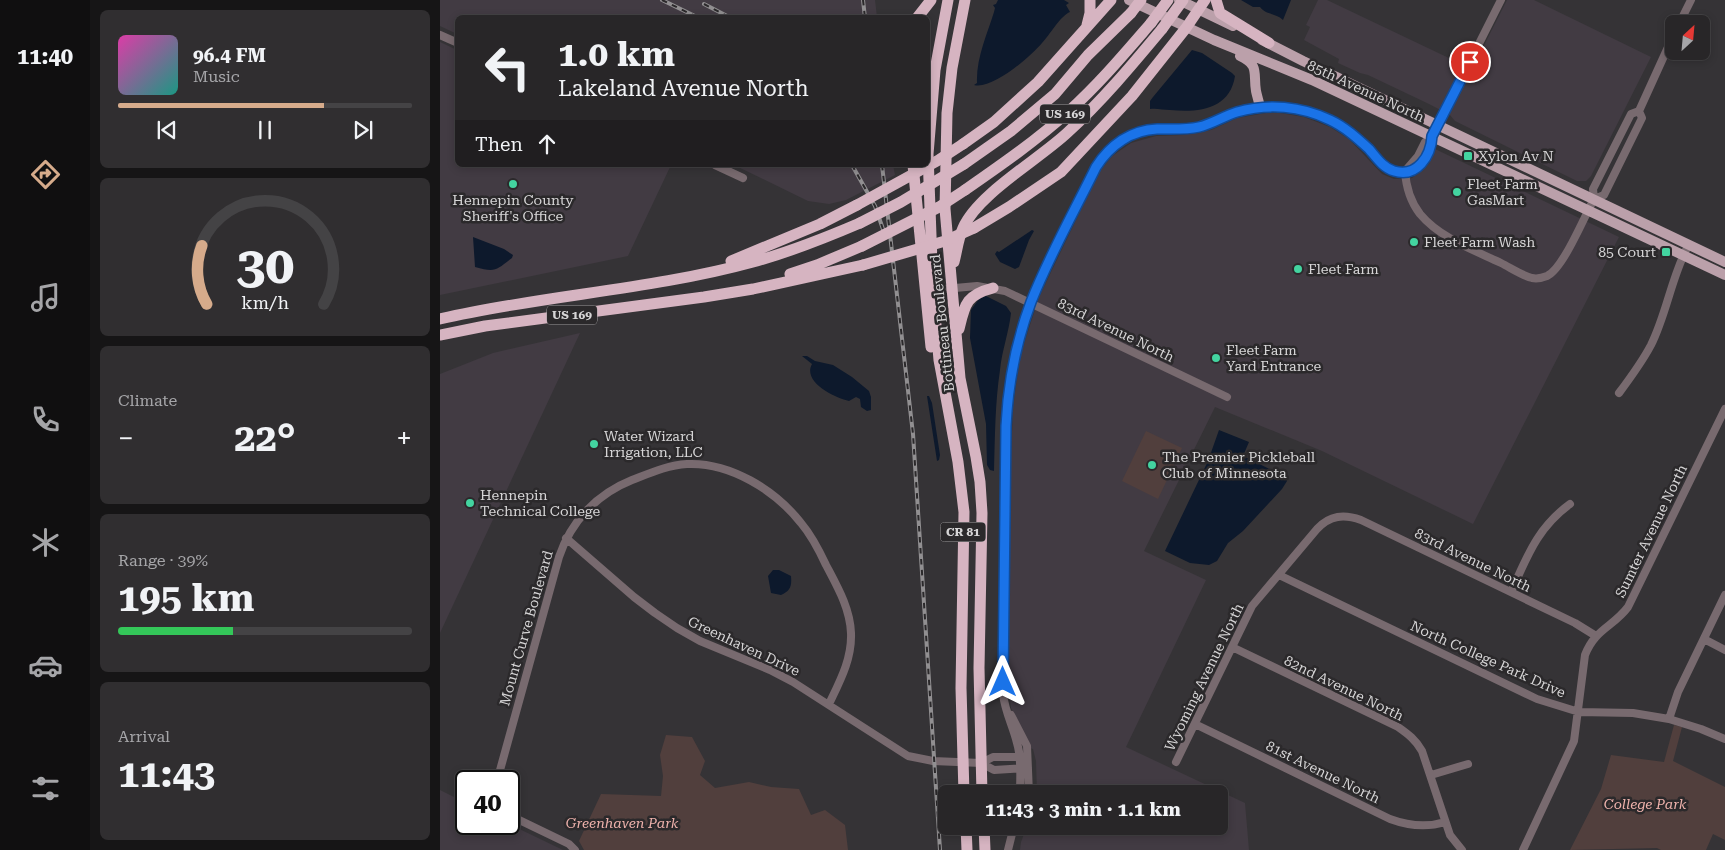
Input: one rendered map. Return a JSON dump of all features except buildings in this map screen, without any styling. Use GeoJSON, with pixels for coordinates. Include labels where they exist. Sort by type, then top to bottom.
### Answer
{"type":"FeatureCollection","features":[{"type":"Feature","properties":{"kind":"highway"},"geometry":{"type":"LineString","coordinates":[[919,15],[931,0]]}},
{"type":"Feature","properties":{"kind":"highway","name":"Bottineau Boulevard"},"geometry":{"type":"LineString","coordinates":[[930,126],[934,70],[948,0]]}},
{"type":"Feature","properties":{"kind":"highway","name":"Bottineau Boulevard"},"geometry":{"type":"LineString","coordinates":[[965,0],[952,68],[945,140],[946,209],[960,378],[980,482],[982,513],[979,668],[982,785]]}},
{"type":"Feature","properties":{"kind":"highway"},"geometry":{"type":"LineString","coordinates":[[1085,30],[1090,13],[1090,0]]}},
{"type":"Feature","properties":{"kind":"highway"},"geometry":{"type":"LineString","coordinates":[[930,165],[994,122],[1022,98],[1111,0]]}},
{"type":"Feature","properties":{"kind":"highway","name":"US 169"},"geometry":{"type":"LineString","coordinates":[[440,319],[470,312],[696,275],[753,262],[860,223],[901,202],[964,164],[1011,130],[1055,94],[1088,55],[1131,13],[1141,0]]}},
{"type":"Feature","properties":{"kind":"highway","name":"US 169"},"geometry":{"type":"LineString","coordinates":[[440,336],[493,325],[704,297],[817,265],[862,246],[939,207],[1020,152],[1069,111],[1107,74],[1151,23],[1168,0]]}},
{"type":"Feature","properties":{"kind":"highway"},"geometry":{"type":"LineString","coordinates":[[952,273],[962,229],[978,207],[989,196],[1049,149],[1111,90],[1162,29],[1181,0]]}},
{"type":"Feature","properties":{"kind":"highway"},"geometry":{"type":"LineString","coordinates":[[1216,0],[1218,9],[1225,17],[1269,43]]}},
{"type":"Feature","properties":{"kind":"highway"},"geometry":{"type":"LineString","coordinates":[[704,297],[863,265],[945,241],[974,228],[1061,172],[1132,96],[1202,5]]}},
{"type":"Feature","properties":{"kind":"highway"},"geometry":{"type":"LineString","coordinates":[[914,167],[928,328],[933,363],[947,409]]}},
{"type":"Feature","properties":{"kind":"highway"},"geometry":{"type":"LineString","coordinates":[[696,275],[820,224],[926,167]]}},
{"type":"Feature","properties":{"kind":"highway","name":"Bottineau Boulevard"},"geometry":{"type":"LineString","coordinates":[[928,167],[933,290],[939,360],[958,462],[964,512],[961,688],[963,785]]}},
{"type":"Feature","properties":{"kind":"highway"},"geometry":{"type":"LineString","coordinates":[[957,340],[962,314],[968,300],[980,292],[993,288]]}},
{"type":"Feature","properties":{"kind":"highway"},"geometry":{"type":"LineString","coordinates":[[966,835],[967,850]]}},
{"type":"Feature","properties":{"kind":"highway"},"geometry":{"type":"LineString","coordinates":[[984,835],[985,850]]}},
{"type":"Feature","properties":{"kind":"main road","name":"85th Avenue North"},"geometry":{"type":"LineString","coordinates":[[1129,0],[1186,28],[1312,80],[1725,275]]}},
{"type":"Feature","properties":{"kind":"main road","name":"85th Avenue North"},"geometry":{"type":"LineString","coordinates":[[1181,0],[1202,5],[1269,43],[1438,126],[1725,262]]}},
{"type":"Feature","properties":{"kind":"main road"},"geometry":{"type":"LineString","coordinates":[[1214,40],[1228,51],[1250,62],[1255,71],[1256,90],[1260,107]]}},
{"type":"Feature","properties":{"kind":"main road"},"geometry":{"type":"LineString","coordinates":[[1256,90],[1259,79],[1266,71],[1282,68]]}},
{"type":"Feature","properties":{"kind":"street"},"geometry":{"type":"LineString","coordinates":[[1501,0],[1438,126],[1405,172],[1406,186],[1416,208],[1440,231],[1465,246],[1524,275],[1538,278],[1547,276],[1556,269],[1565,255],[1594,200],[1594,189],[1627,121],[1631,114],[1639,111],[1665,54]]}},
{"type":"Feature","properties":{"kind":"street"},"geometry":{"type":"LineString","coordinates":[[1684,15],[1691,0]]}},
{"type":"Feature","properties":{"kind":"street"},"geometry":{"type":"LineString","coordinates":[[440,35],[455,42]]}},
{"type":"Feature","properties":{"kind":"street"},"geometry":{"type":"LineString","coordinates":[[1027,785],[1023,757],[1007,716],[1004,698],[1004,486],[1007,411],[1013,363],[1031,303],[1044,272],[1102,156],[1122,140],[1145,130],[1199,127],[1238,112],[1260,107],[1306,111],[1331,120],[1354,135],[1387,168],[1396,172],[1405,172]]}},
{"type":"Feature","properties":{"kind":"street"},"geometry":{"type":"LineString","coordinates":[[1594,200],[1604,195],[1642,118],[1639,111]]}},
{"type":"Feature","properties":{"kind":"street"},"geometry":{"type":"LineString","coordinates":[[719,167],[743,178]]}},
{"type":"Feature","properties":{"kind":"street"},"geometry":{"type":"LineString","coordinates":[[1619,393],[1639,366],[1651,344],[1676,272],[1689,244]]}},
{"type":"Feature","properties":{"kind":"street","name":"83rd Avenue North"},"geometry":{"type":"LineString","coordinates":[[933,290],[977,286],[993,288],[1019,297],[1227,397]]}},
{"type":"Feature","properties":{"kind":"street","name":"Sumter Avenue North"},"geometry":{"type":"LineString","coordinates":[[1523,850],[1574,741],[1585,655],[1589,646],[1602,629],[1620,617],[1628,607],[1725,409]]}},
{"type":"Feature","properties":{"kind":"street"},"geometry":{"type":"LineString","coordinates":[[1716,427],[1725,431]]}},
{"type":"Feature","properties":{"kind":"street","name":"Mount Curve Boulevard"},"geometry":{"type":"LineString","coordinates":[[500,770],[559,557],[566,538],[588,509],[608,492],[624,483],[667,467],[686,464],[714,466],[729,470],[750,480],[774,497],[801,522],[820,552],[844,602],[850,625],[850,649],[847,664],[829,704]]}},
{"type":"Feature","properties":{"kind":"street"},"geometry":{"type":"LineString","coordinates":[[1511,592],[1538,535],[1558,513],[1570,504]]}},
{"type":"Feature","properties":{"kind":"street","name":"83rd Avenue North"},"geometry":{"type":"LineString","coordinates":[[1336,516],[1362,520],[1575,623],[1596,636]]}},
{"type":"Feature","properties":{"kind":"street","name":"Wyoming Avenue North"},"geometry":{"type":"LineString","coordinates":[[1176,762],[1252,606],[1322,524],[1336,516]]}},
{"type":"Feature","properties":{"kind":"street","name":"Greenhaven Drive"},"geometry":{"type":"LineString","coordinates":[[566,538],[648,608],[677,628],[793,682],[908,756],[933,761],[981,763]]}},
{"type":"Feature","properties":{"kind":"street","name":"North College Park Drive"},"geometry":{"type":"LineString","coordinates":[[1278,575],[1537,699],[1579,712],[1633,713],[1669,719],[1725,739]]}},
{"type":"Feature","properties":{"kind":"street"},"geometry":{"type":"LineString","coordinates":[[1669,719],[1678,692],[1725,595]]}},
{"type":"Feature","properties":{"kind":"street"},"geometry":{"type":"LineString","coordinates":[[1704,639],[1725,650]]}},
{"type":"Feature","properties":{"kind":"street","name":"82nd Avenue North"},"geometry":{"type":"LineString","coordinates":[[1232,647],[1398,727],[1408,734],[1418,743],[1422,751],[1450,835],[1462,850]]}},
{"type":"Feature","properties":{"kind":"street","name":"81st Avenue North"},"geometry":{"type":"LineString","coordinates":[[1195,724],[1396,821],[1423,826],[1445,822]]}},
{"type":"Feature","properties":{"kind":"street"},"geometry":{"type":"LineString","coordinates":[[981,763],[993,757],[1023,757]]}},
{"type":"Feature","properties":{"kind":"street"},"geometry":{"type":"LineString","coordinates":[[981,763],[994,770],[1024,768]]}},
{"type":"Feature","properties":{"kind":"street"},"geometry":{"type":"LineString","coordinates":[[1431,775],[1468,764]]}},
{"type":"Feature","properties":{"kind":"street"},"geometry":{"type":"LineString","coordinates":[[1021,785],[1024,768]]}},
{"type":"Feature","properties":{"kind":"street"},"geometry":{"type":"LineString","coordinates":[[520,820],[569,844],[575,850]]}},
{"type":"Feature","properties":{"kind":"street"},"geometry":{"type":"LineString","coordinates":[[1008,850],[1012,835]]}},
{"type":"Feature","properties":{"kind":"shaded area"},"geometry":{"type":"Polygon","coordinates":[[[440,0],[875,0],[877,15],[455,15],[455,33],[440,26],[440,0]]]}},
{"type":"Feature","properties":{"kind":"shaded area"},"geometry":{"type":"Polygon","coordinates":[[[1318,0],[1327,0],[1472,69],[1507,0],[1534,0],[1651,57],[1591,176],[1586,181],[1577,181],[1455,121],[1450,115],[1429,104],[1338,63],[1339,59],[1304,40],[1310,27],[1306,25],[1318,0]]]}},
{"type":"Feature","properties":{"kind":"shaded area"},"geometry":{"type":"Polygon","coordinates":[[[440,42],[455,49],[455,167],[670,167],[628,256],[440,295],[440,42]]]}},
{"type":"Feature","properties":{"kind":"shaded area"},"geometry":{"type":"Polygon","coordinates":[[[1266,113],[1280,113],[1304,117],[1330,127],[1349,139],[1382,174],[1394,179],[1412,178],[1429,162],[1435,149],[1619,237],[1473,524],[1322,451],[1215,407],[1144,551],[1206,580],[1126,747],[1207,785],[1037,785],[1036,761],[1033,749],[1030,748],[1011,708],[1008,686],[1010,481],[1013,407],[1020,356],[1039,297],[1099,172],[1112,156],[1131,143],[1156,136],[1183,135],[1211,130],[1237,118],[1266,113]]]}},
{"type":"Feature","properties":{"kind":"shaded area"},"geometry":{"type":"Polygon","coordinates":[[[738,167],[893,167],[895,175],[846,200],[829,204],[808,201],[738,167]]]}},
{"type":"Feature","properties":{"kind":"shaded area","name":"Hennepin Technical College"},"geometry":{"type":"Polygon","coordinates":[[[580,333],[440,633],[440,374],[493,353],[580,333]]]}},
{"type":"Feature","properties":{"kind":"shaded area"},"geometry":{"type":"Polygon","coordinates":[[[440,790],[455,798],[455,835],[520,835],[520,829],[563,850],[440,850],[440,790]]]}},
{"type":"Feature","properties":{"kind":"shaded area"},"geometry":{"type":"Polygon","coordinates":[[[1228,795],[1245,803],[1249,850],[1020,850],[1024,835],[1228,835],[1228,795]]]}},
{"type":"Feature","properties":{"kind":"green space","name":"The Premier Pickleball Club of Minnesota"},"geometry":{"type":"Polygon","coordinates":[[[1146,431],[1182,448],[1158,499],[1122,481],[1146,431]]]}},
{"type":"Feature","properties":{"kind":"green space","name":"College Park"},"geometry":{"type":"Polygon","coordinates":[[[1674,725],[1682,727],[1673,761],[1725,787],[1725,840],[1713,834],[1706,850],[1661,850],[1657,848],[1570,850],[1601,789],[1611,755],[1664,762],[1674,725]]]}},
{"type":"Feature","properties":{"kind":"green space","name":"Greenhaven Park"},"geometry":{"type":"Polygon","coordinates":[[[666,735],[692,737],[705,761],[700,775],[715,788],[749,782],[771,787],[799,789],[811,815],[825,810],[845,825],[848,850],[584,850],[579,841],[601,794],[661,796],[663,776],[660,755],[666,735]]]}},
{"type":"Feature","properties":{"kind":"water"},"geometry":{"type":"Polygon","coordinates":[[[998,0],[1064,0],[1069,3],[1066,5],[1070,12],[1063,17],[1042,43],[1020,64],[991,83],[974,85],[977,83],[980,56],[995,8],[993,5],[998,0]]]}},
{"type":"Feature","properties":{"kind":"water"},"geometry":{"type":"Polygon","coordinates":[[[1241,0],[1291,0],[1283,20],[1260,7],[1253,7],[1241,0]]]}},
{"type":"Feature","properties":{"kind":"water"},"geometry":{"type":"Polygon","coordinates":[[[1192,50],[1202,53],[1235,76],[1227,96],[1212,107],[1192,111],[1150,109],[1150,101],[1192,50]]]}},
{"type":"Feature","properties":{"kind":"water"},"geometry":{"type":"Polygon","coordinates":[[[1032,230],[1034,231],[1019,267],[1015,269],[1000,262],[995,254],[997,251],[999,252],[1032,230]]]}},
{"type":"Feature","properties":{"kind":"water"},"geometry":{"type":"Polygon","coordinates":[[[473,237],[504,249],[513,255],[512,258],[492,270],[475,267],[473,237]]]}},
{"type":"Feature","properties":{"kind":"water"},"geometry":{"type":"Polygon","coordinates":[[[986,296],[1006,306],[1011,313],[998,382],[994,471],[990,470],[987,465],[986,424],[970,338],[971,310],[979,299],[986,296]]]}},
{"type":"Feature","properties":{"kind":"water"},"geometry":{"type":"Polygon","coordinates":[[[802,356],[833,365],[852,377],[869,391],[871,410],[867,411],[861,407],[860,399],[856,397],[849,401],[822,388],[812,377],[810,371],[812,364],[802,356]]]}},
{"type":"Feature","properties":{"kind":"water"},"geometry":{"type":"Polygon","coordinates":[[[927,396],[929,396],[932,403],[940,455],[937,461],[927,396]]]}},
{"type":"Feature","properties":{"kind":"water"},"geometry":{"type":"Polygon","coordinates":[[[1219,430],[1249,442],[1243,456],[1282,475],[1287,481],[1282,489],[1243,531],[1228,543],[1217,561],[1209,565],[1190,563],[1165,551],[1208,461],[1219,430]]]}},
{"type":"Feature","properties":{"kind":"water"},"geometry":{"type":"Polygon","coordinates":[[[773,570],[779,570],[791,576],[790,588],[781,595],[771,593],[768,576],[773,570]]]}},
{"type":"Feature","properties":{"kind":"railway"},"geometry":{"type":"LineString","coordinates":[[662,0],[693,15]]}},
{"type":"Feature","properties":{"kind":"railway"},"geometry":{"type":"LineString","coordinates":[[863,0],[865,15]]}},
{"type":"Feature","properties":{"kind":"railway"},"geometry":{"type":"LineString","coordinates":[[704,4],[725,15]]}},
{"type":"Feature","properties":{"kind":"railway"},"geometry":{"type":"LineString","coordinates":[[853,167],[875,206],[885,235]]}},
{"type":"Feature","properties":{"kind":"railway"},"geometry":{"type":"LineString","coordinates":[[882,167],[913,434],[940,850]]}},
{"type":"Feature","properties":{"kind":"place","name":"Xylon Av N"},"geometry":{"type":"Point","coordinates":[1468,156]}},
{"type":"Feature","properties":{"kind":"place","name":"Hennepin County Sheriff's Office"},"geometry":{"type":"Point","coordinates":[513,184]}},
{"type":"Feature","properties":{"kind":"place","name":"Fleet Farm GasMart"},"geometry":{"type":"Point","coordinates":[1457,192]}},
{"type":"Feature","properties":{"kind":"place","name":"Fleet Farm Wash"},"geometry":{"type":"Point","coordinates":[1414,242]}},
{"type":"Feature","properties":{"kind":"place","name":"85 Court"},"geometry":{"type":"Point","coordinates":[1666,252]}},
{"type":"Feature","properties":{"kind":"place","name":"Fleet Farm"},"geometry":{"type":"Point","coordinates":[1298,269]}},
{"type":"Feature","properties":{"kind":"place","name":"Fleet Farm Yard Entrance"},"geometry":{"type":"Point","coordinates":[1216,358]}},
{"type":"Feature","properties":{"kind":"place","name":"Water Wizard Irrigation, LLC"},"geometry":{"type":"Point","coordinates":[594,444]}},
{"type":"Feature","properties":{"kind":"place","name":"The Premier Pickleball Club of Minnesota"},"geometry":{"type":"Point","coordinates":[1152,465]}},
{"type":"Feature","properties":{"kind":"place","name":"Hennepin Technical College"},"geometry":{"type":"Point","coordinates":[470,503]}},
{"type":"Feature","properties":{"kind":"route"},"geometry":{"type":"LineString","coordinates":[[1003,682],[1004,486],[1008,396],[1013,363],[1026,316],[1044,272],[1102,156],[1122,140],[1145,130],[1199,127],[1222,117],[1250,109],[1285,107],[1306,111],[1331,120],[1354,135],[1387,168],[1396,172],[1412,171],[1424,162],[1432,145],[1432,136],[1470,62]]}}]}
